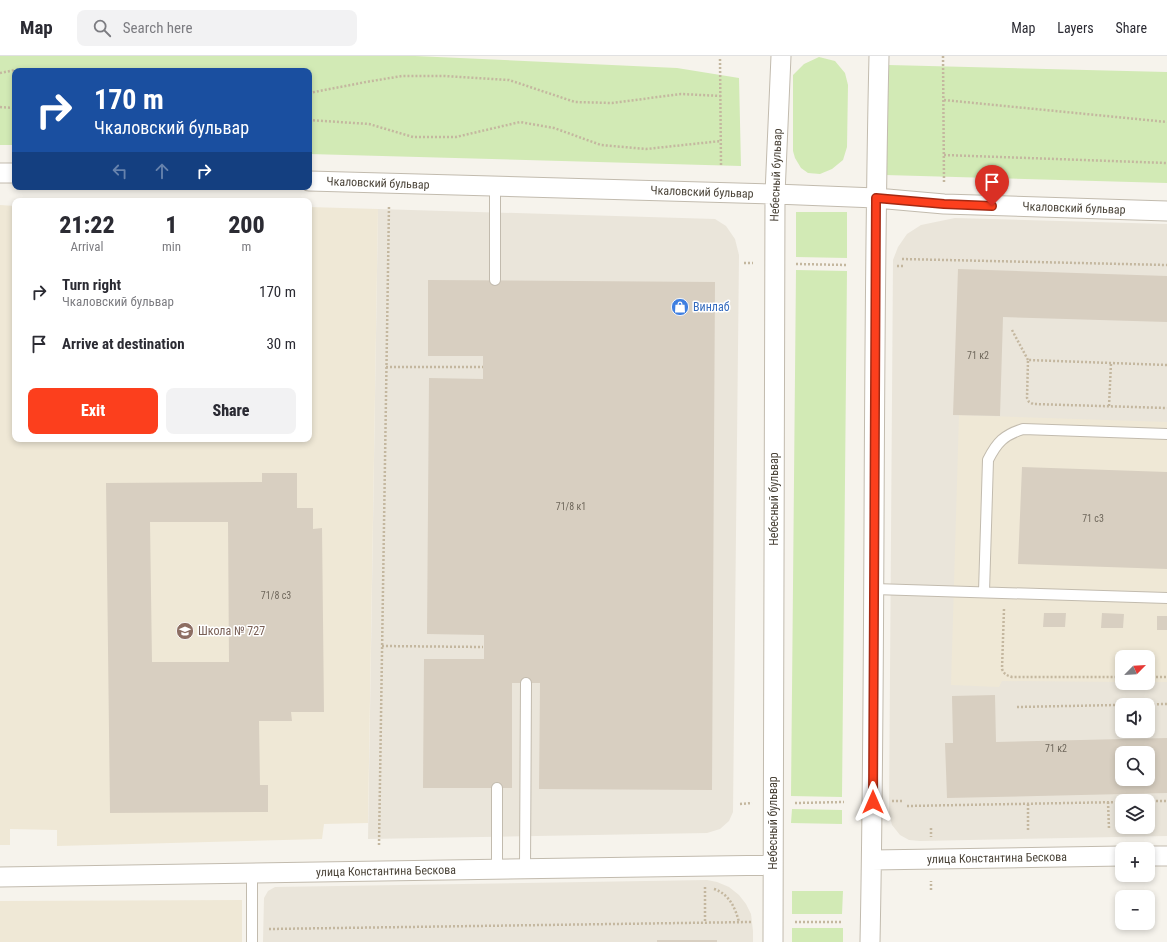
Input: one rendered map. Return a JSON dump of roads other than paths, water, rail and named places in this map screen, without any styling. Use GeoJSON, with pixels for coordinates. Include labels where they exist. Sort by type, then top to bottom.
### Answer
{"type":"FeatureCollection","features":[{"type":"Feature","properties":{"kind":"street","name":"Небесный бульвар"},"geometry":{"type":"LineString","coordinates":[[773,942],[774,194],[781,56]]}},
{"type":"Feature","properties":{"kind":"street"},"geometry":{"type":"LineString","coordinates":[[870,942],[872,860],[876,198],[879,56]]}},
{"type":"Feature","properties":{"kind":"street"},"geometry":{"type":"LineString","coordinates":[[0,173],[12,173]]}},
{"type":"Feature","properties":{"kind":"street","name":"Чкаловский бульвар"},"geometry":{"type":"LineString","coordinates":[[312,181],[774,194],[876,198],[944,204],[1167,211]]}},
{"type":"Feature","properties":{"kind":"street","name":"улица Константина Бескова"},"geometry":{"type":"LineString","coordinates":[[872,860],[1115,856]]}},
{"type":"Feature","properties":{"kind":"street"},"geometry":{"type":"LineString","coordinates":[[1155,856],[1167,856]]}},
{"type":"Feature","properties":{"kind":"street","name":"улица Константина Бескова"},"geometry":{"type":"LineString","coordinates":[[0,876],[773,864]]}},
{"type":"Feature","properties":{"kind":"lane"},"geometry":{"type":"LineString","coordinates":[[495,186],[495,280]]}},
{"type":"Feature","properties":{"kind":"lane"},"geometry":{"type":"LineString","coordinates":[[984,592],[988,460],[994,447],[1002,439],[1012,432],[1023,429],[1167,434]]}},
{"type":"Feature","properties":{"kind":"lane"},"geometry":{"type":"LineString","coordinates":[[874,589],[1167,598]]}},
{"type":"Feature","properties":{"kind":"lane"},"geometry":{"type":"LineString","coordinates":[[525,868],[526,683]]}},
{"type":"Feature","properties":{"kind":"lane"},"geometry":{"type":"LineString","coordinates":[[497,788],[497,869]]}},
{"type":"Feature","properties":{"kind":"lane"},"geometry":{"type":"LineString","coordinates":[[252,873],[252,942]]}},
{"type":"Feature","properties":{"kind":"place","name":"Винлаб"},"geometry":{"type":"Point","coordinates":[680,307]}},
{"type":"Feature","properties":{"kind":"place","name":"Школа № 727"},"geometry":{"type":"Point","coordinates":[185,631]}}]}
